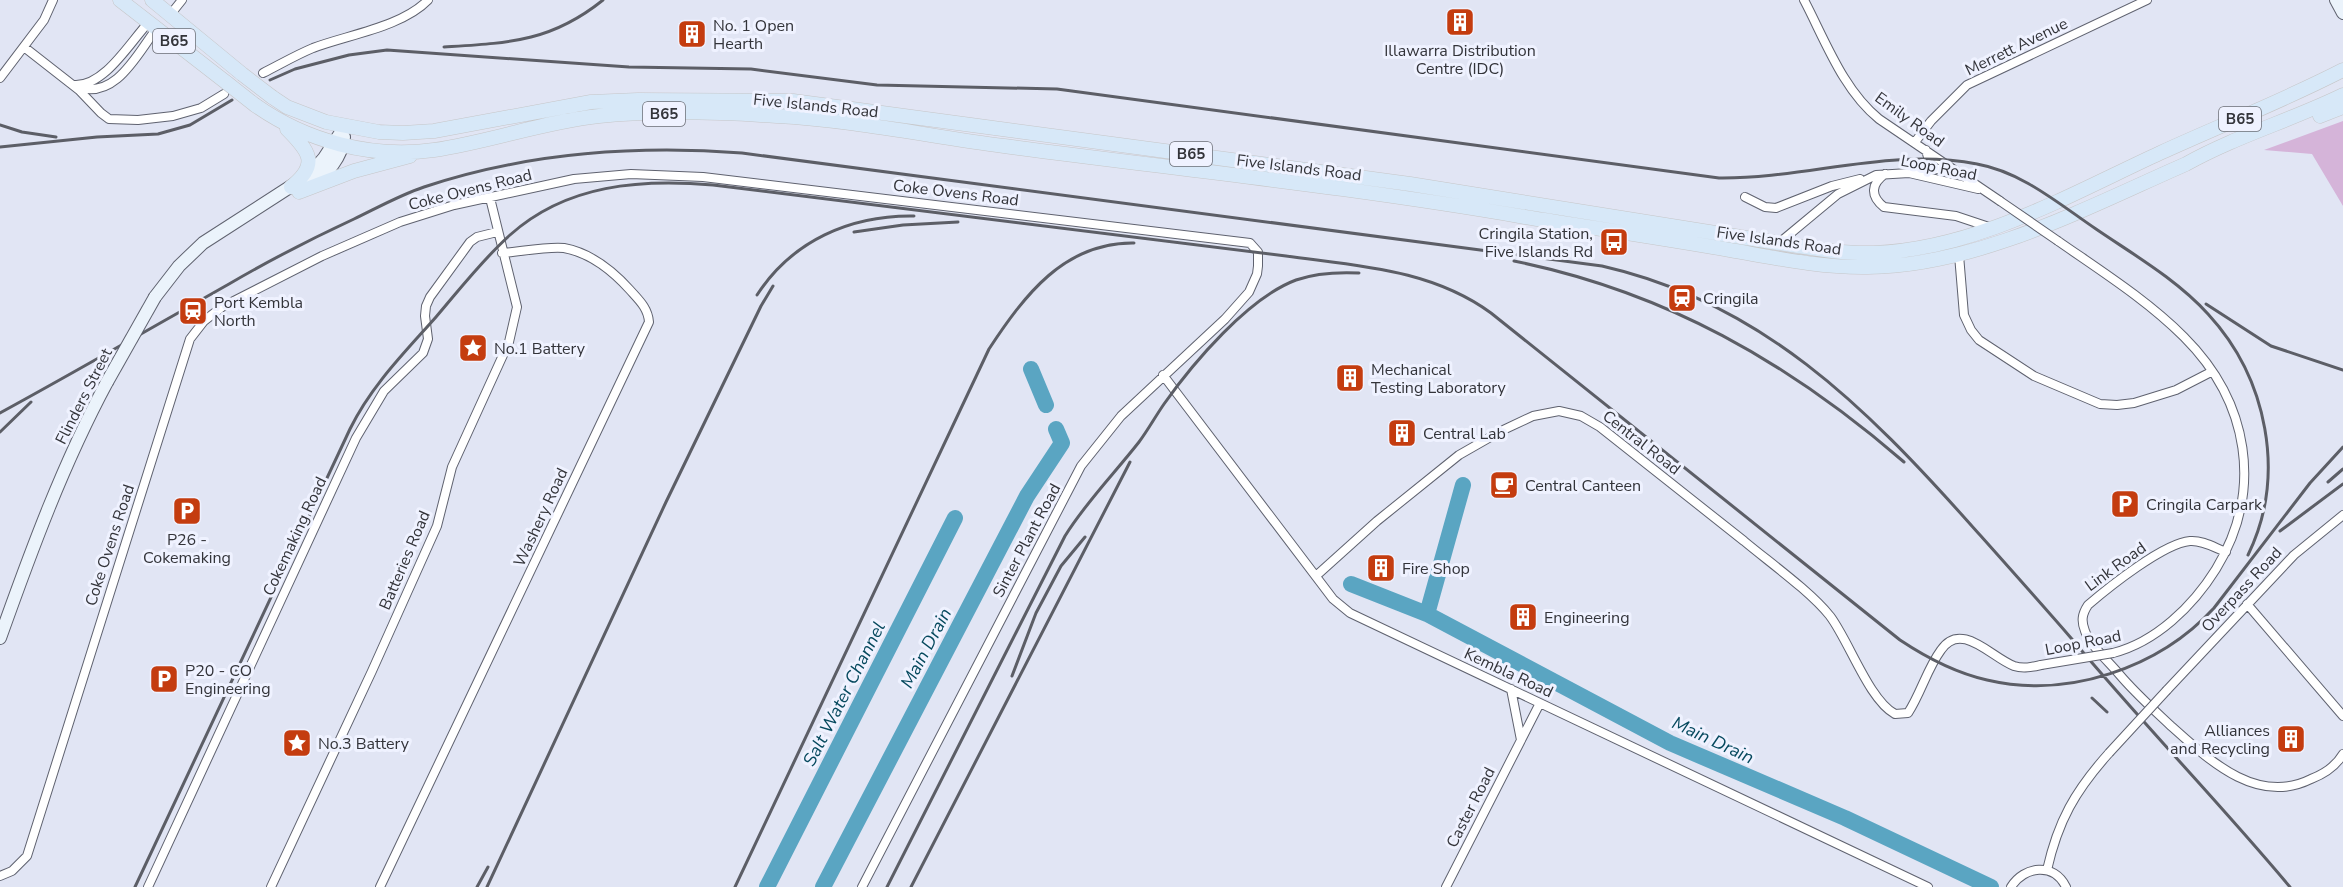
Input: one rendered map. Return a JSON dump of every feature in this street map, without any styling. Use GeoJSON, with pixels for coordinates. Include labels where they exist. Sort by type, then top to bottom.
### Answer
{"type":"FeatureCollection","features":[{"type":"Feature","properties":{"kind":"main road","name":"Five Islands Road"},"geometry":{"type":"LineString","coordinates":[[120,0],[153,25],[225,88],[278,121],[338,144],[406,152],[439,149],[549,124],[596,116],[685,113],[778,116],[823,120],[1406,198],[1782,260],[1869,267],[1930,261],[1997,243],[2186,164],[2216,147],[2314,109],[2343,95]]}},
{"type":"Feature","properties":{"kind":"main road","name":"Five Islands Road"},"geometry":{"type":"LineString","coordinates":[[158,2],[170,15],[242,74],[287,107],[345,126],[403,133],[434,130],[591,102],[794,101],[1410,184],[1839,252],[1899,251],[1941,243],[1992,228],[2288,97],[2343,70]]}},
{"type":"Feature","properties":{"kind":"main road"},"geometry":{"type":"LineString","coordinates":[[2314,109],[2343,90]]}},
{"type":"Feature","properties":{"kind":"main road","name":"B65"},"geometry":{"type":"LineString","coordinates":[[2186,164],[2250,143],[2343,107]]}},
{"type":"Feature","properties":{"kind":"main road"},"geometry":{"type":"LineString","coordinates":[[278,121],[304,147],[309,160],[306,172],[295,190]]}},
{"type":"Feature","properties":{"kind":"main road"},"geometry":{"type":"LineString","coordinates":[[295,190],[354,171],[439,149]]}},
{"type":"Feature","properties":{"kind":"street"},"geometry":{"type":"LineString","coordinates":[[0,78],[44,21],[53,0]]}},
{"type":"Feature","properties":{"kind":"street"},"geometry":{"type":"LineString","coordinates":[[170,15],[182,0]]}},
{"type":"Feature","properties":{"kind":"street"},"geometry":{"type":"LineString","coordinates":[[262,73],[314,48],[356,36],[410,13],[428,0]]}},
{"type":"Feature","properties":{"kind":"street","name":"Emily Road"},"geometry":{"type":"LineString","coordinates":[[1804,0],[1856,95],[1879,119],[1949,166]]}},
{"type":"Feature","properties":{"kind":"street","name":"Merrett Avenue"},"geometry":{"type":"LineString","coordinates":[[1915,142],[1931,121],[1967,85],[2147,0]]}},
{"type":"Feature","properties":{"kind":"street"},"geometry":{"type":"LineString","coordinates":[[2336,0],[2343,13]]}},
{"type":"Feature","properties":{"kind":"street"},"geometry":{"type":"LineString","coordinates":[[72,84],[91,90],[111,84],[125,71],[153,25]]}},
{"type":"Feature","properties":{"kind":"street"},"geometry":{"type":"LineString","coordinates":[[72,84],[84,84],[102,76],[153,25]]}},
{"type":"Feature","properties":{"kind":"street"},"geometry":{"type":"LineString","coordinates":[[24,47],[72,84],[104,116],[118,120],[156,119],[181,114],[201,108],[225,88]]}},
{"type":"Feature","properties":{"kind":"street","name":"Flinders Street"},"geometry":{"type":"LineString","coordinates":[[0,638],[35,540],[62,474],[107,382],[155,297],[179,266],[223,228],[295,190],[338,144],[345,126]]}},
{"type":"Feature","properties":{"kind":"street"},"geometry":{"type":"LineString","coordinates":[[1911,173],[1923,169],[1928,164],[1929,157],[1925,149]]}},
{"type":"Feature","properties":{"kind":"street"},"geometry":{"type":"LineString","coordinates":[[1911,173],[1930,172],[1949,166]]}},
{"type":"Feature","properties":{"kind":"street","name":"Loop Road"},"geometry":{"type":"LineString","coordinates":[[1905,715],[1911,709],[1940,651],[1959,638],[1971,640],[2015,667],[2022,668],[2113,653],[2147,640],[2170,623],[2203,588],[2226,552],[2241,511],[2246,469],[2238,424],[2222,389],[2185,338],[2135,296],[1949,166]]}},
{"type":"Feature","properties":{"kind":"street","name":"Loop Road"},"geometry":{"type":"LineString","coordinates":[[1888,173],[1877,181],[1873,189],[1876,199],[1884,207],[1956,216],[1992,228]]}},
{"type":"Feature","properties":{"kind":"street","name":"Loop Road"},"geometry":{"type":"LineString","coordinates":[[1779,243],[1838,194],[1875,175],[1911,173],[1984,191]]}},
{"type":"Feature","properties":{"kind":"street","name":"Coke Ovens Road"},"geometry":{"type":"LineString","coordinates":[[0,876],[12,872],[27,856],[144,489],[185,351],[196,330],[222,307],[322,256],[400,222],[454,205],[574,179],[631,174],[703,177],[1244,241],[1253,245]]}},
{"type":"Feature","properties":{"kind":"street"},"geometry":{"type":"LineString","coordinates":[[1745,197],[1772,208],[1815,192],[1875,175]]}},
{"type":"Feature","properties":{"kind":"street"},"geometry":{"type":"LineString","coordinates":[[1815,192],[1850,188]]}},
{"type":"Feature","properties":{"kind":"street","name":"Batteries Road"},"geometry":{"type":"LineString","coordinates":[[271,887],[372,672],[437,526],[452,467],[510,342],[517,307],[490,198]]}},
{"type":"Feature","properties":{"kind":"street","name":"Cokemaking Road"},"geometry":{"type":"LineString","coordinates":[[148,887],[356,438],[384,391],[423,353],[428,336],[425,310],[430,297],[470,242],[477,237],[497,232]]}},
{"type":"Feature","properties":{"kind":"street","name":"Sinter Plant Road"},"geometry":{"type":"LineString","coordinates":[[862,887],[1081,466],[1109,429],[1163,375],[1225,319],[1249,292],[1258,266],[1258,252],[1253,245]]}},
{"type":"Feature","properties":{"kind":"street","name":"Washery Road"},"geometry":{"type":"LineString","coordinates":[[380,887],[649,322],[648,313],[643,304],[612,271],[592,258],[562,248],[502,253]]}},
{"type":"Feature","properties":{"kind":"street"},"geometry":{"type":"LineString","coordinates":[[1959,255],[1964,315],[1971,330],[1978,340],[2034,376],[2100,404],[2117,405],[2151,399],[2176,390],[2211,372]]}},
{"type":"Feature","properties":{"kind":"street","name":"Kembla Road"},"geometry":{"type":"LineString","coordinates":[[1163,375],[1334,599],[1350,613],[1928,887]]}},
{"type":"Feature","properties":{"kind":"street","name":"Central Road"},"geometry":{"type":"LineString","coordinates":[[1317,575],[1377,521],[1459,455],[1533,416],[1547,412],[1570,412],[1591,420],[1772,564],[1818,604],[1836,625],[1855,661],[1886,707],[1895,714],[1905,715]]}},
{"type":"Feature","properties":{"kind":"street","name":"Overpass Road"},"geometry":{"type":"LineString","coordinates":[[2047,870],[2058,830],[2078,790],[2109,753],[2294,555],[2343,515]]}},
{"type":"Feature","properties":{"kind":"street","name":"Link Road"},"geometry":{"type":"LineString","coordinates":[[2226,552],[2192,540],[2170,546],[2088,605],[2082,619],[2086,635],[2134,691],[2205,756],[2233,775],[2265,786],[2291,787],[2324,772],[2343,754]]}},
{"type":"Feature","properties":{"kind":"street"},"geometry":{"type":"LineString","coordinates":[[2247,604],[2343,716]]}},
{"type":"Feature","properties":{"kind":"street"},"geometry":{"type":"LineString","coordinates":[[1511,689],[1521,741]]}},
{"type":"Feature","properties":{"kind":"street","name":"Caster Road"},"geometry":{"type":"LineString","coordinates":[[1446,887],[1540,703]]}},
{"type":"Feature","properties":{"kind":"street"},"geometry":{"type":"LineString","coordinates":[[2011,886],[2024,873],[2031,870],[2047,870],[2056,875],[2066,887]]}},
{"type":"Feature","properties":{"kind":"shaded area"},"geometry":{"type":"Polygon","coordinates":[[[2343,121],[2343,206],[2312,154],[2264,150],[2343,121]]]}},
{"type":"Feature","properties":{"kind":"waterway","name":"Main Drain"},"geometry":{"type":"LineString","coordinates":[[1031,369],[1046,405]]}},
{"type":"Feature","properties":{"kind":"waterway","name":"Main Drain"},"geometry":{"type":"LineString","coordinates":[[823,887],[1027,496],[1062,443],[1056,429]]}},
{"type":"Feature","properties":{"kind":"waterway","name":"Main Drain"},"geometry":{"type":"LineString","coordinates":[[1427,614],[1463,485]]}},
{"type":"Feature","properties":{"kind":"waterway","name":"Salt Water Channel"},"geometry":{"type":"LineString","coordinates":[[767,887],[955,518]]}},
{"type":"Feature","properties":{"kind":"waterway","name":"Main Drain"},"geometry":{"type":"LineString","coordinates":[[1351,584],[1427,614],[1670,743],[1845,818],[1991,887]]}},
{"type":"Feature","properties":{"kind":"railway"},"geometry":{"type":"LineString","coordinates":[[444,47],[489,44],[528,38],[565,24],[603,0]]}},
{"type":"Feature","properties":{"kind":"railway"},"geometry":{"type":"LineString","coordinates":[[270,80],[295,69],[349,55],[387,50],[629,67],[751,69],[877,85],[1057,89],[1719,178],[1784,174],[1912,159],[1945,160],[1994,168],[2040,190],[2154,268],[2196,301],[2228,339],[2245,367],[2257,397],[2265,428],[2268,460],[2266,493],[2260,524],[2248,555]]}},
{"type":"Feature","properties":{"kind":"railway"},"geometry":{"type":"LineString","coordinates":[[0,147],[97,137],[158,134],[190,125],[232,100]]}},
{"type":"Feature","properties":{"kind":"railway"},"geometry":{"type":"LineString","coordinates":[[0,125],[22,132],[56,137]]}},
{"type":"Feature","properties":{"kind":"railway"},"geometry":{"type":"LineString","coordinates":[[0,413],[275,258],[397,198],[463,175],[541,159],[581,154],[662,150],[742,153],[1602,266],[1659,283],[1712,305],[1761,332],[1806,364],[1850,400],[1891,439],[1971,525],[2290,887]]}},
{"type":"Feature","properties":{"kind":"railway"},"geometry":{"type":"LineString","coordinates":[[135,887],[350,429],[368,398],[389,370],[490,254],[510,235],[532,218],[556,205],[580,195],[606,189],[658,183],[713,185],[1340,263],[1419,278],[1468,298],[1491,313],[1900,640],[1953,669],[1987,680],[2018,685],[2049,685],[2110,674],[2167,647],[2192,629],[2214,608],[2310,483],[2343,447]]}},
{"type":"Feature","properties":{"kind":"railway"},"geometry":{"type":"LineString","coordinates":[[757,295],[787,260],[805,246],[825,235],[867,220],[914,216]]}},
{"type":"Feature","properties":{"kind":"railway"},"geometry":{"type":"LineString","coordinates":[[854,232],[903,225],[958,222]]}},
{"type":"Feature","properties":{"kind":"railway"},"geometry":{"type":"LineString","coordinates":[[735,887],[989,349],[1032,292],[1067,262],[1109,245],[1134,243]]}},
{"type":"Feature","properties":{"kind":"railway"},"geometry":{"type":"LineString","coordinates":[[1514,261],[1570,274],[1623,291],[1674,312],[1722,336],[1770,363],[1816,393],[1904,462]]}},
{"type":"Feature","properties":{"kind":"railway"},"geometry":{"type":"LineString","coordinates":[[887,887],[1065,536],[1091,500],[1139,442],[1176,388],[1223,333],[1259,301],[1278,289],[1311,276],[1359,273]]}},
{"type":"Feature","properties":{"kind":"railway"},"geometry":{"type":"LineString","coordinates":[[487,887],[666,502],[761,306],[773,286]]}},
{"type":"Feature","properties":{"kind":"railway"},"geometry":{"type":"LineString","coordinates":[[2206,304],[2271,346],[2343,370]]}},
{"type":"Feature","properties":{"kind":"railway"},"geometry":{"type":"LineString","coordinates":[[0,432],[31,402]]}},
{"type":"Feature","properties":{"kind":"railway"},"geometry":{"type":"LineString","coordinates":[[911,887],[1130,462]]}},
{"type":"Feature","properties":{"kind":"railway"},"geometry":{"type":"LineString","coordinates":[[2328,482],[2343,469]]}},
{"type":"Feature","properties":{"kind":"railway"},"geometry":{"type":"LineString","coordinates":[[2280,531],[2343,484]]}},
{"type":"Feature","properties":{"kind":"railway"},"geometry":{"type":"LineString","coordinates":[[1012,676],[1036,613],[1061,566],[1085,537]]}},
{"type":"Feature","properties":{"kind":"railway"},"geometry":{"type":"LineString","coordinates":[[2092,698],[2107,712]]}},
{"type":"Feature","properties":{"kind":"railway"},"geometry":{"type":"LineString","coordinates":[[477,887],[488,867]]}},
{"type":"Feature","properties":{"kind":"place","name":"Illawarra Distribution Centre (IDC)"},"geometry":{"type":"Point","coordinates":[1460,22]}},
{"type":"Feature","properties":{"kind":"place","name":"No. 1 Open Hearth"},"geometry":{"type":"Point","coordinates":[692,34]}},
{"type":"Feature","properties":{"kind":"place","name":"Cringila Station, Five Islands Rd"},"geometry":{"type":"Point","coordinates":[1614,242]}},
{"type":"Feature","properties":{"kind":"place","name":"Cringila"},"geometry":{"type":"Point","coordinates":[1682,298]}},
{"type":"Feature","properties":{"kind":"place","name":"Port Kembla North"},"geometry":{"type":"Point","coordinates":[193,311]}},
{"type":"Feature","properties":{"kind":"place","name":"No.1 Battery"},"geometry":{"type":"Point","coordinates":[473,348]}},
{"type":"Feature","properties":{"kind":"place","name":"Mechanical Testing Laboratory"},"geometry":{"type":"Point","coordinates":[1350,378]}},
{"type":"Feature","properties":{"kind":"place","name":"Central Lab"},"geometry":{"type":"Point","coordinates":[1402,433]}},
{"type":"Feature","properties":{"kind":"place","name":"Central Canteen"},"geometry":{"type":"Point","coordinates":[1504,485]}},
{"type":"Feature","properties":{"kind":"place","name":"Cringila Carpark"},"geometry":{"type":"Point","coordinates":[2125,504]}},
{"type":"Feature","properties":{"kind":"place","name":"P26 - Cokemaking"},"geometry":{"type":"Point","coordinates":[187,511]}},
{"type":"Feature","properties":{"kind":"place","name":"Fire Shop"},"geometry":{"type":"Point","coordinates":[1381,568]}},
{"type":"Feature","properties":{"kind":"place","name":"Engineering"},"geometry":{"type":"Point","coordinates":[1523,617]}},
{"type":"Feature","properties":{"kind":"place","name":"P20 - CO Engineering"},"geometry":{"type":"Point","coordinates":[164,679]}},
{"type":"Feature","properties":{"kind":"place","name":"Alliances and Recycling"},"geometry":{"type":"Point","coordinates":[2291,739]}},
{"type":"Feature","properties":{"kind":"place","name":"No.3 Battery"},"geometry":{"type":"Point","coordinates":[297,743]}}]}
